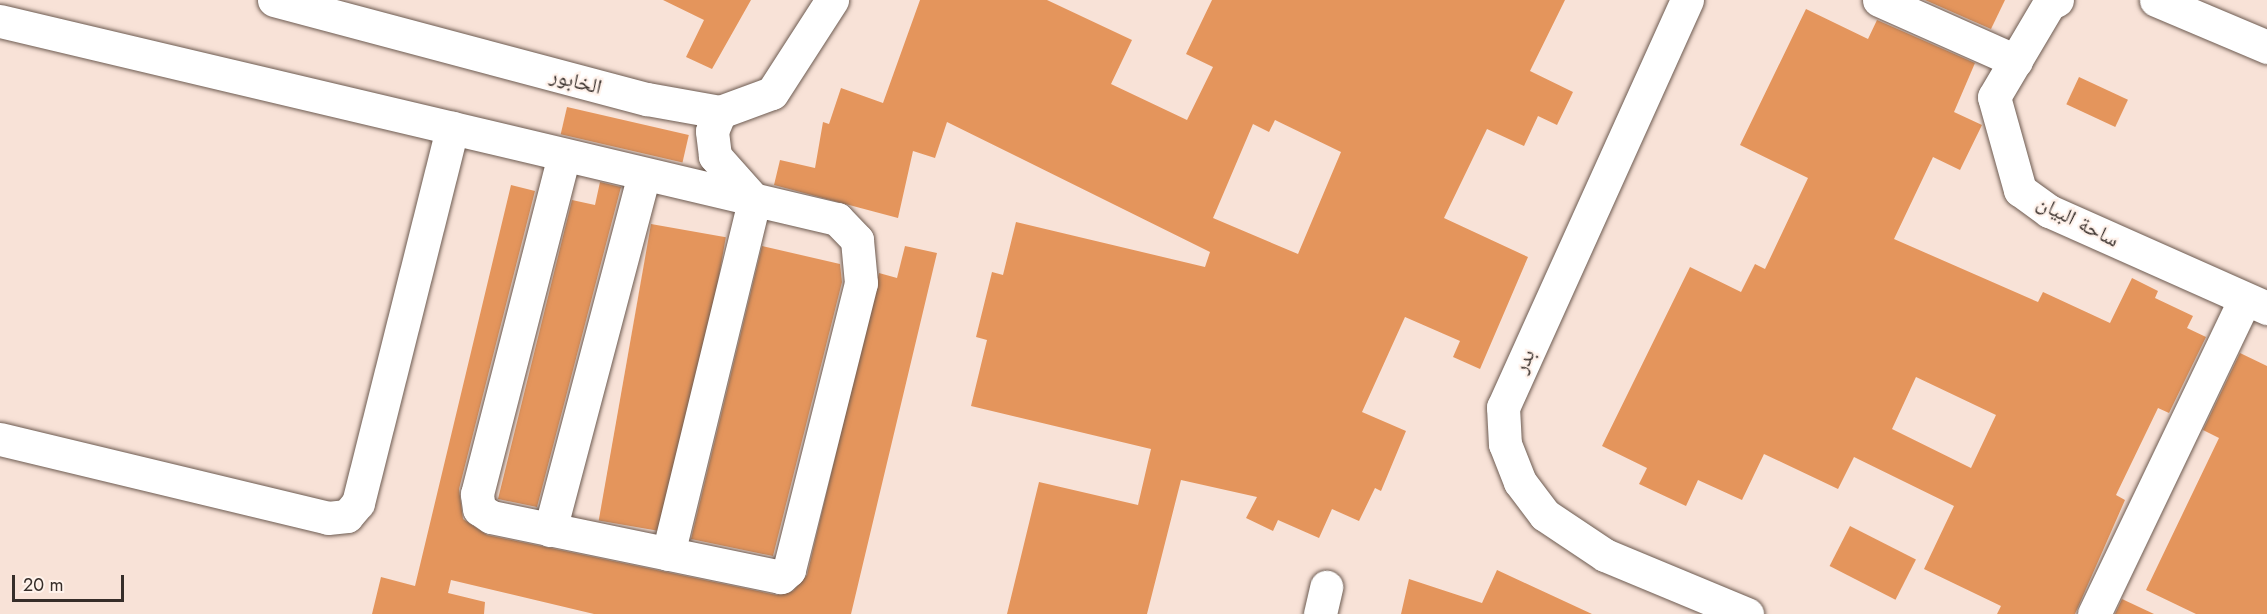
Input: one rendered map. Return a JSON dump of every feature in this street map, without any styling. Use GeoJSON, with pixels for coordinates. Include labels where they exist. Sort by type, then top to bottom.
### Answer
{"type":"FeatureCollection","features":[{"type":"Feature","properties":{"kind":"street","name":"الخابور"},"geometry":{"type":"LineString","coordinates":[[274,0],[636,96],[720,112]]}},
{"type":"Feature","properties":{"kind":"street"},"geometry":{"type":"LineString","coordinates":[[754,200],[715,156],[712,130],[720,112],[772,93],[832,0]]}},
{"type":"Feature","properties":{"kind":"street","name":"بدر"},"geometry":{"type":"LineString","coordinates":[[1687,0],[1503,407],[1505,444],[1520,482],[1545,515],[1605,555],[1747,614]]}},
{"type":"Feature","properties":{"kind":"street"},"geometry":{"type":"LineString","coordinates":[[1880,0],[2016,61]]}},
{"type":"Feature","properties":{"kind":"street","name":"ساحة البيان"},"geometry":{"type":"LineString","coordinates":[[2057,0],[2049,4],[1994,97],[2020,190],[2049,211],[2256,303]]}},
{"type":"Feature","properties":{"kind":"street"},"geometry":{"type":"LineString","coordinates":[[2156,0],[2267,47]]}},
{"type":"Feature","properties":{"kind":"street"},"geometry":{"type":"LineString","coordinates":[[0,21],[837,219],[849,228],[861,254],[858,294],[786,574],[776,577],[550,530],[484,514],[477,501],[564,155]]}},
{"type":"Feature","properties":{"kind":"street"},"geometry":{"type":"LineString","coordinates":[[0,439],[328,518],[347,516],[358,503],[452,128]]}},
{"type":"Feature","properties":{"kind":"street"},"geometry":{"type":"LineString","coordinates":[[550,530],[644,175]]}},
{"type":"Feature","properties":{"kind":"street"},"geometry":{"type":"LineString","coordinates":[[668,554],[754,200]]}},
{"type":"Feature","properties":{"kind":"street"},"geometry":{"type":"LineString","coordinates":[[2094,614],[2256,303]]}},
{"type":"Feature","properties":{"kind":"building"},"geometry":{"type":"Polygon","coordinates":[[[663,0],[751,0],[712,69],[686,57],[704,20],[663,0]]]}},
{"type":"Feature","properties":{"kind":"building"},"geometry":{"type":"Polygon","coordinates":[[[920,0],[1047,0],[1132,40],[1111,84],[1187,120],[1213,67],[1186,54],[1212,0],[1565,0],[1530,71],[1573,92],[1557,125],[1538,116],[1524,146],[1487,129],[1444,218],[1528,257],[1480,369],[1453,357],[1460,341],[1405,317],[1362,412],[1406,431],[1381,491],[1375,488],[1359,521],[1332,509],[1319,538],[1278,520],[1273,531],[1246,518],[1257,497],[1181,480],[1147,614],[1007,614],[1039,482],[1138,505],[1151,449],[971,406],[987,340],[976,337],[992,272],[1003,275],[1016,222],[1205,267],[1210,252],[947,122],[935,158],[913,151],[898,218],[774,185],[780,160],[815,168],[823,122],[829,124],[841,88],[883,103],[920,0]],[[1275,120],[1269,132],[1253,124],[1213,218],[1298,254],[1341,152],[1275,120]]]}},
{"type":"Feature","properties":{"kind":"building"},"geometry":{"type":"Polygon","coordinates":[[[1925,0],[2005,0],[1991,29],[1925,0]]]}},
{"type":"Feature","properties":{"kind":"building"},"geometry":{"type":"Polygon","coordinates":[[[1806,9],[1868,39],[1877,20],[1975,63],[1954,112],[1982,125],[1960,170],[1933,157],[1894,239],[2038,302],[2043,292],[2110,323],[2132,278],[2158,291],[2155,298],[2193,316],[2187,328],[2206,337],[2169,413],[2158,408],[2116,495],[2125,500],[2075,614],[1997,614],[2001,606],[1924,569],[1954,506],[1854,457],[1838,489],[1764,454],[1742,500],[1698,480],[1686,506],[1639,484],[1647,468],[1602,446],[1690,267],[1741,292],[1755,264],[1765,269],[1808,178],[1740,145],[1806,9]],[[1916,377],[1892,429],[1971,468],[1996,415],[1916,377]]]}},
{"type":"Feature","properties":{"kind":"building"},"geometry":{"type":"Polygon","coordinates":[[[2079,77],[2128,100],[2115,127],[2066,104],[2079,77]]]}},
{"type":"Feature","properties":{"kind":"building"},"geometry":{"type":"Polygon","coordinates":[[[567,107],[689,135],[682,162],[561,134],[567,107]]]}},
{"type":"Feature","properties":{"kind":"building"},"geometry":{"type":"Polygon","coordinates":[[[600,182],[621,187],[537,507],[498,499],[572,200],[595,205],[600,182]]]}},
{"type":"Feature","properties":{"kind":"building"},"geometry":{"type":"Polygon","coordinates":[[[511,185],[535,191],[459,489],[463,519],[487,535],[777,595],[793,591],[807,575],[879,273],[897,278],[905,246],[937,253],[851,614],[594,614],[451,580],[448,593],[485,602],[484,614],[372,614],[381,577],[415,586],[511,185]]]}},
{"type":"Feature","properties":{"kind":"building"},"geometry":{"type":"Polygon","coordinates":[[[651,224],[726,237],[674,534],[599,520],[651,224]]]}},
{"type":"Feature","properties":{"kind":"building"},"geometry":{"type":"Polygon","coordinates":[[[762,246],[840,264],[842,282],[773,556],[691,539],[762,246]]]}},
{"type":"Feature","properties":{"kind":"building"},"geometry":{"type":"Polygon","coordinates":[[[2240,353],[2267,366],[2267,614],[2196,614],[2146,590],[2219,438],[2203,430],[2240,353]]]}},
{"type":"Feature","properties":{"kind":"building"},"geometry":{"type":"Polygon","coordinates":[[[1850,526],[1916,560],[1896,600],[1830,566],[1850,526]]]}},
{"type":"Feature","properties":{"kind":"building"},"geometry":{"type":"Polygon","coordinates":[[[1497,570],[1592,614],[1401,614],[1409,579],[1482,603],[1497,570]]]}},
{"type":"Feature","properties":{"kind":"building"},"geometry":{"type":"Polygon","coordinates":[[[2122,599],[2154,614],[2115,614],[2122,599]]]}}]}
